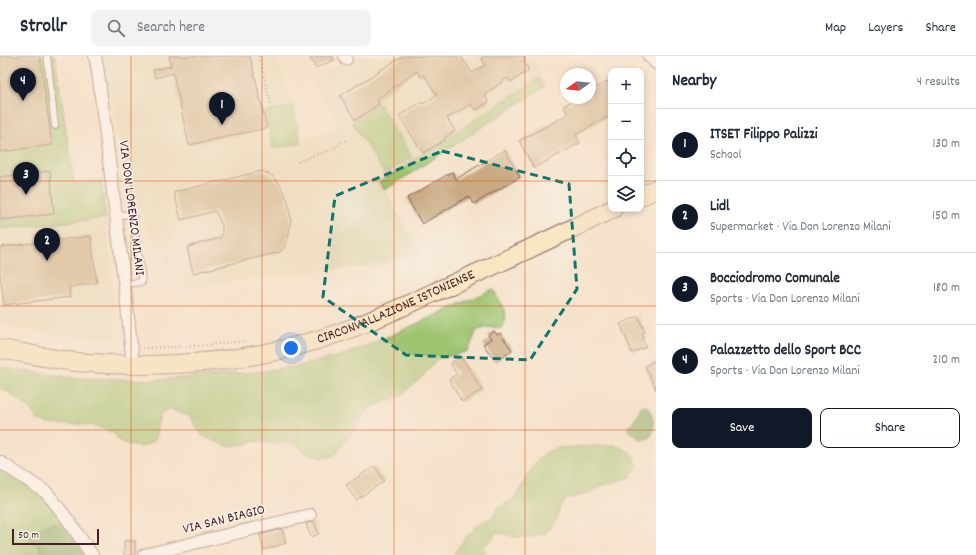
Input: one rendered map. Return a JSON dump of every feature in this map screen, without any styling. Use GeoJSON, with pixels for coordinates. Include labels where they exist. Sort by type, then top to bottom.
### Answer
{"type":"FeatureCollection","features":[{"type":"Feature","properties":{"kind":"main road"},"geometry":{"type":"LineString","coordinates":[[644,195],[656,189]]}},
{"type":"Feature","properties":{"kind":"main road","name":"CIRCONVALLAZIONE ISTONIENSE"},"geometry":{"type":"LineString","coordinates":[[1,349],[76,362],[133,357],[188,362],[247,356],[280,350],[324,339],[372,321],[608,211]]}},
{"type":"Feature","properties":{"kind":"street","name":"VIA DON LORENZO MILANI"},"geometry":{"type":"LineString","coordinates":[[95,56],[125,284],[133,357]]}},
{"type":"Feature","properties":{"kind":"street"},"geometry":{"type":"LineString","coordinates":[[649,56],[656,63]]}},
{"type":"Feature","properties":{"kind":"street"},"geometry":{"type":"LineString","coordinates":[[0,462],[47,493],[92,555]]}},
{"type":"Feature","properties":{"kind":"street","name":"VIA SAN BIAGIO"},"geometry":{"type":"LineString","coordinates":[[144,555],[310,515]]}},
{"type":"Feature","properties":{"kind":"lane"},"geometry":{"type":"LineString","coordinates":[[47,56],[55,126]]}},
{"type":"Feature","properties":{"kind":"lane"},"geometry":{"type":"LineString","coordinates":[[116,216],[133,214],[142,282],[125,284]]}},
{"type":"Feature","properties":{"kind":"path"},"geometry":{"type":"LineString","coordinates":[[259,56],[271,105]]}},
{"type":"Feature","properties":{"kind":"path"},"geometry":{"type":"LineString","coordinates":[[298,162],[314,155],[332,150],[341,143],[349,140]]}},
{"type":"Feature","properties":{"kind":"path"},"geometry":{"type":"LineString","coordinates":[[133,357],[197,346],[252,340]]}},
{"type":"Feature","properties":{"kind":"highlighted area"},"geometry":{"type":"Polygon","coordinates":[[[442,151],[569,184],[577,289],[530,360],[406,355],[323,297],[335,196],[442,151]]]}},
{"type":"Feature","properties":{"kind":"shaded area"},"geometry":{"type":"Polygon","coordinates":[[[102,56],[276,56],[293,103],[301,143],[339,125],[312,81],[352,56],[533,56],[546,86],[385,190],[421,254],[385,264],[183,287],[151,235],[130,186],[102,56]]]}},
{"type":"Feature","properties":{"kind":"shaded area"},"geometry":{"type":"Polygon","coordinates":[[[106,218],[116,339],[74,339],[0,325],[0,228],[106,218]]]}},
{"type":"Feature","properties":{"kind":"green space"},"geometry":{"type":"Polygon","coordinates":[[[0,56],[55,56],[74,183],[101,180],[106,218],[0,229],[0,56]]]}},
{"type":"Feature","properties":{"kind":"green space"},"geometry":{"type":"Polygon","coordinates":[[[539,78],[544,87],[385,190],[379,182],[539,78]]]}},
{"type":"Feature","properties":{"kind":"green space"},"geometry":{"type":"Polygon","coordinates":[[[379,104],[412,157],[385,174],[352,122],[379,104]]]}},
{"type":"Feature","properties":{"kind":"green space"},"geometry":{"type":"Polygon","coordinates":[[[293,106],[301,143],[273,149],[266,112],[293,106]]]}},
{"type":"Feature","properties":{"kind":"green space"},"geometry":{"type":"Polygon","coordinates":[[[493,289],[504,310],[506,319],[501,328],[491,327],[477,330],[468,351],[436,360],[421,378],[402,395],[370,408],[334,456],[321,458],[308,453],[295,443],[255,441],[246,444],[227,446],[202,436],[190,417],[171,409],[161,414],[155,440],[143,447],[127,444],[119,441],[114,433],[92,425],[47,424],[38,420],[30,409],[11,394],[0,388],[0,367],[74,378],[156,380],[257,372],[302,365],[343,355],[390,336],[493,289]]]}},
{"type":"Feature","properties":{"kind":"green space"},"geometry":{"type":"Polygon","coordinates":[[[647,406],[653,418],[653,432],[649,438],[641,439],[627,429],[641,407],[647,406]]]}},
{"type":"Feature","properties":{"kind":"green space"},"geometry":{"type":"Polygon","coordinates":[[[614,445],[630,452],[636,462],[637,467],[630,477],[600,486],[591,492],[566,499],[559,508],[556,520],[546,533],[528,537],[517,537],[496,532],[494,537],[482,547],[487,555],[453,555],[474,529],[484,521],[493,518],[498,508],[513,499],[520,491],[535,463],[545,453],[556,448],[614,445]]]}},
{"type":"Feature","properties":{"kind":"green space"},"geometry":{"type":"Polygon","coordinates":[[[0,467],[47,498],[74,536],[58,526],[46,526],[30,536],[41,548],[40,555],[0,555],[0,467]]]}},
{"type":"Feature","properties":{"kind":"green space"},"geometry":{"type":"Polygon","coordinates":[[[53,523],[68,534],[74,536],[87,555],[40,555],[41,548],[35,542],[31,541],[30,536],[45,526],[53,523]]]}},
{"type":"Feature","properties":{"kind":"building"},"geometry":{"type":"Polygon","coordinates":[[[0,56],[40,56],[52,145],[0,152],[0,56]]]}},
{"type":"Feature","properties":{"kind":"building"},"geometry":{"type":"Polygon","coordinates":[[[169,56],[250,56],[267,128],[189,145],[173,73],[155,78],[153,70],[171,66],[169,56]]]}},
{"type":"Feature","properties":{"kind":"building"},"geometry":{"type":"Polygon","coordinates":[[[309,56],[332,56],[334,60],[315,68],[309,56]]]}},
{"type":"Feature","properties":{"kind":"building"},"geometry":{"type":"Polygon","coordinates":[[[403,56],[461,56],[472,73],[485,65],[481,58],[484,56],[523,56],[525,59],[523,60],[529,70],[511,82],[508,78],[484,95],[489,102],[476,110],[471,104],[447,118],[455,131],[444,138],[445,140],[423,153],[399,116],[421,102],[423,104],[437,95],[424,75],[421,77],[417,71],[377,99],[379,104],[355,120],[340,96],[403,56]]]}},
{"type":"Feature","properties":{"kind":"building"},"geometry":{"type":"Polygon","coordinates":[[[608,81],[608,117],[576,135],[580,143],[534,168],[519,141],[568,114],[563,106],[567,104],[596,104],[596,88],[608,81]]]}},
{"type":"Feature","properties":{"kind":"building"},"geometry":{"type":"Polygon","coordinates":[[[505,150],[520,177],[474,204],[469,196],[422,224],[407,198],[452,172],[456,179],[505,150]]]}},
{"type":"Feature","properties":{"kind":"building"},"geometry":{"type":"Polygon","coordinates":[[[50,171],[54,214],[0,220],[0,177],[50,171]]]}},
{"type":"Feature","properties":{"kind":"building"},"geometry":{"type":"Polygon","coordinates":[[[262,171],[271,175],[279,183],[288,201],[291,220],[288,239],[284,248],[280,252],[193,273],[187,247],[220,238],[222,234],[222,225],[215,211],[181,220],[174,192],[262,171]]]}},
{"type":"Feature","properties":{"kind":"building"},"geometry":{"type":"Polygon","coordinates":[[[91,236],[97,283],[69,287],[70,297],[4,305],[0,274],[0,247],[91,236]]]}},
{"type":"Feature","properties":{"kind":"building"},"geometry":{"type":"Polygon","coordinates":[[[638,316],[645,332],[642,333],[644,337],[642,338],[646,347],[632,353],[620,324],[638,316]]]}},
{"type":"Feature","properties":{"kind":"building"},"geometry":{"type":"Polygon","coordinates":[[[494,331],[497,335],[500,333],[512,350],[496,362],[483,344],[491,339],[488,335],[494,331]]]}},
{"type":"Feature","properties":{"kind":"building"},"geometry":{"type":"Polygon","coordinates":[[[461,357],[482,390],[462,402],[449,379],[457,374],[450,363],[461,357]]]}},
{"type":"Feature","properties":{"kind":"building"},"geometry":{"type":"Polygon","coordinates":[[[656,360],[656,390],[645,366],[656,360]]]}},
{"type":"Feature","properties":{"kind":"building"},"geometry":{"type":"Polygon","coordinates":[[[375,466],[384,481],[356,500],[346,485],[375,466]]]}},
{"type":"Feature","properties":{"kind":"building"},"geometry":{"type":"Polygon","coordinates":[[[314,521],[319,534],[311,537],[306,524],[314,521]]]}},
{"type":"Feature","properties":{"kind":"building"},"geometry":{"type":"Polygon","coordinates":[[[282,529],[286,543],[264,550],[260,535],[282,529]]]}},
{"type":"Feature","properties":{"kind":"building"},"geometry":{"type":"Polygon","coordinates":[[[124,541],[135,541],[135,555],[124,555],[124,541]]]}},
{"type":"Feature","properties":{"kind":"place","name":"Palazzetto dello Sport BCC"},"geometry":{"type":"Point","coordinates":[23,101]}},
{"type":"Feature","properties":{"kind":"place","name":"ITSET Filippo Palizzi"},"geometry":{"type":"Point","coordinates":[222,125]}},
{"type":"Feature","properties":{"kind":"place","name":"Bocciodromo Comunale"},"geometry":{"type":"Point","coordinates":[26,195]}},
{"type":"Feature","properties":{"kind":"place","name":"Lidl"},"geometry":{"type":"Point","coordinates":[47,261]}}]}
